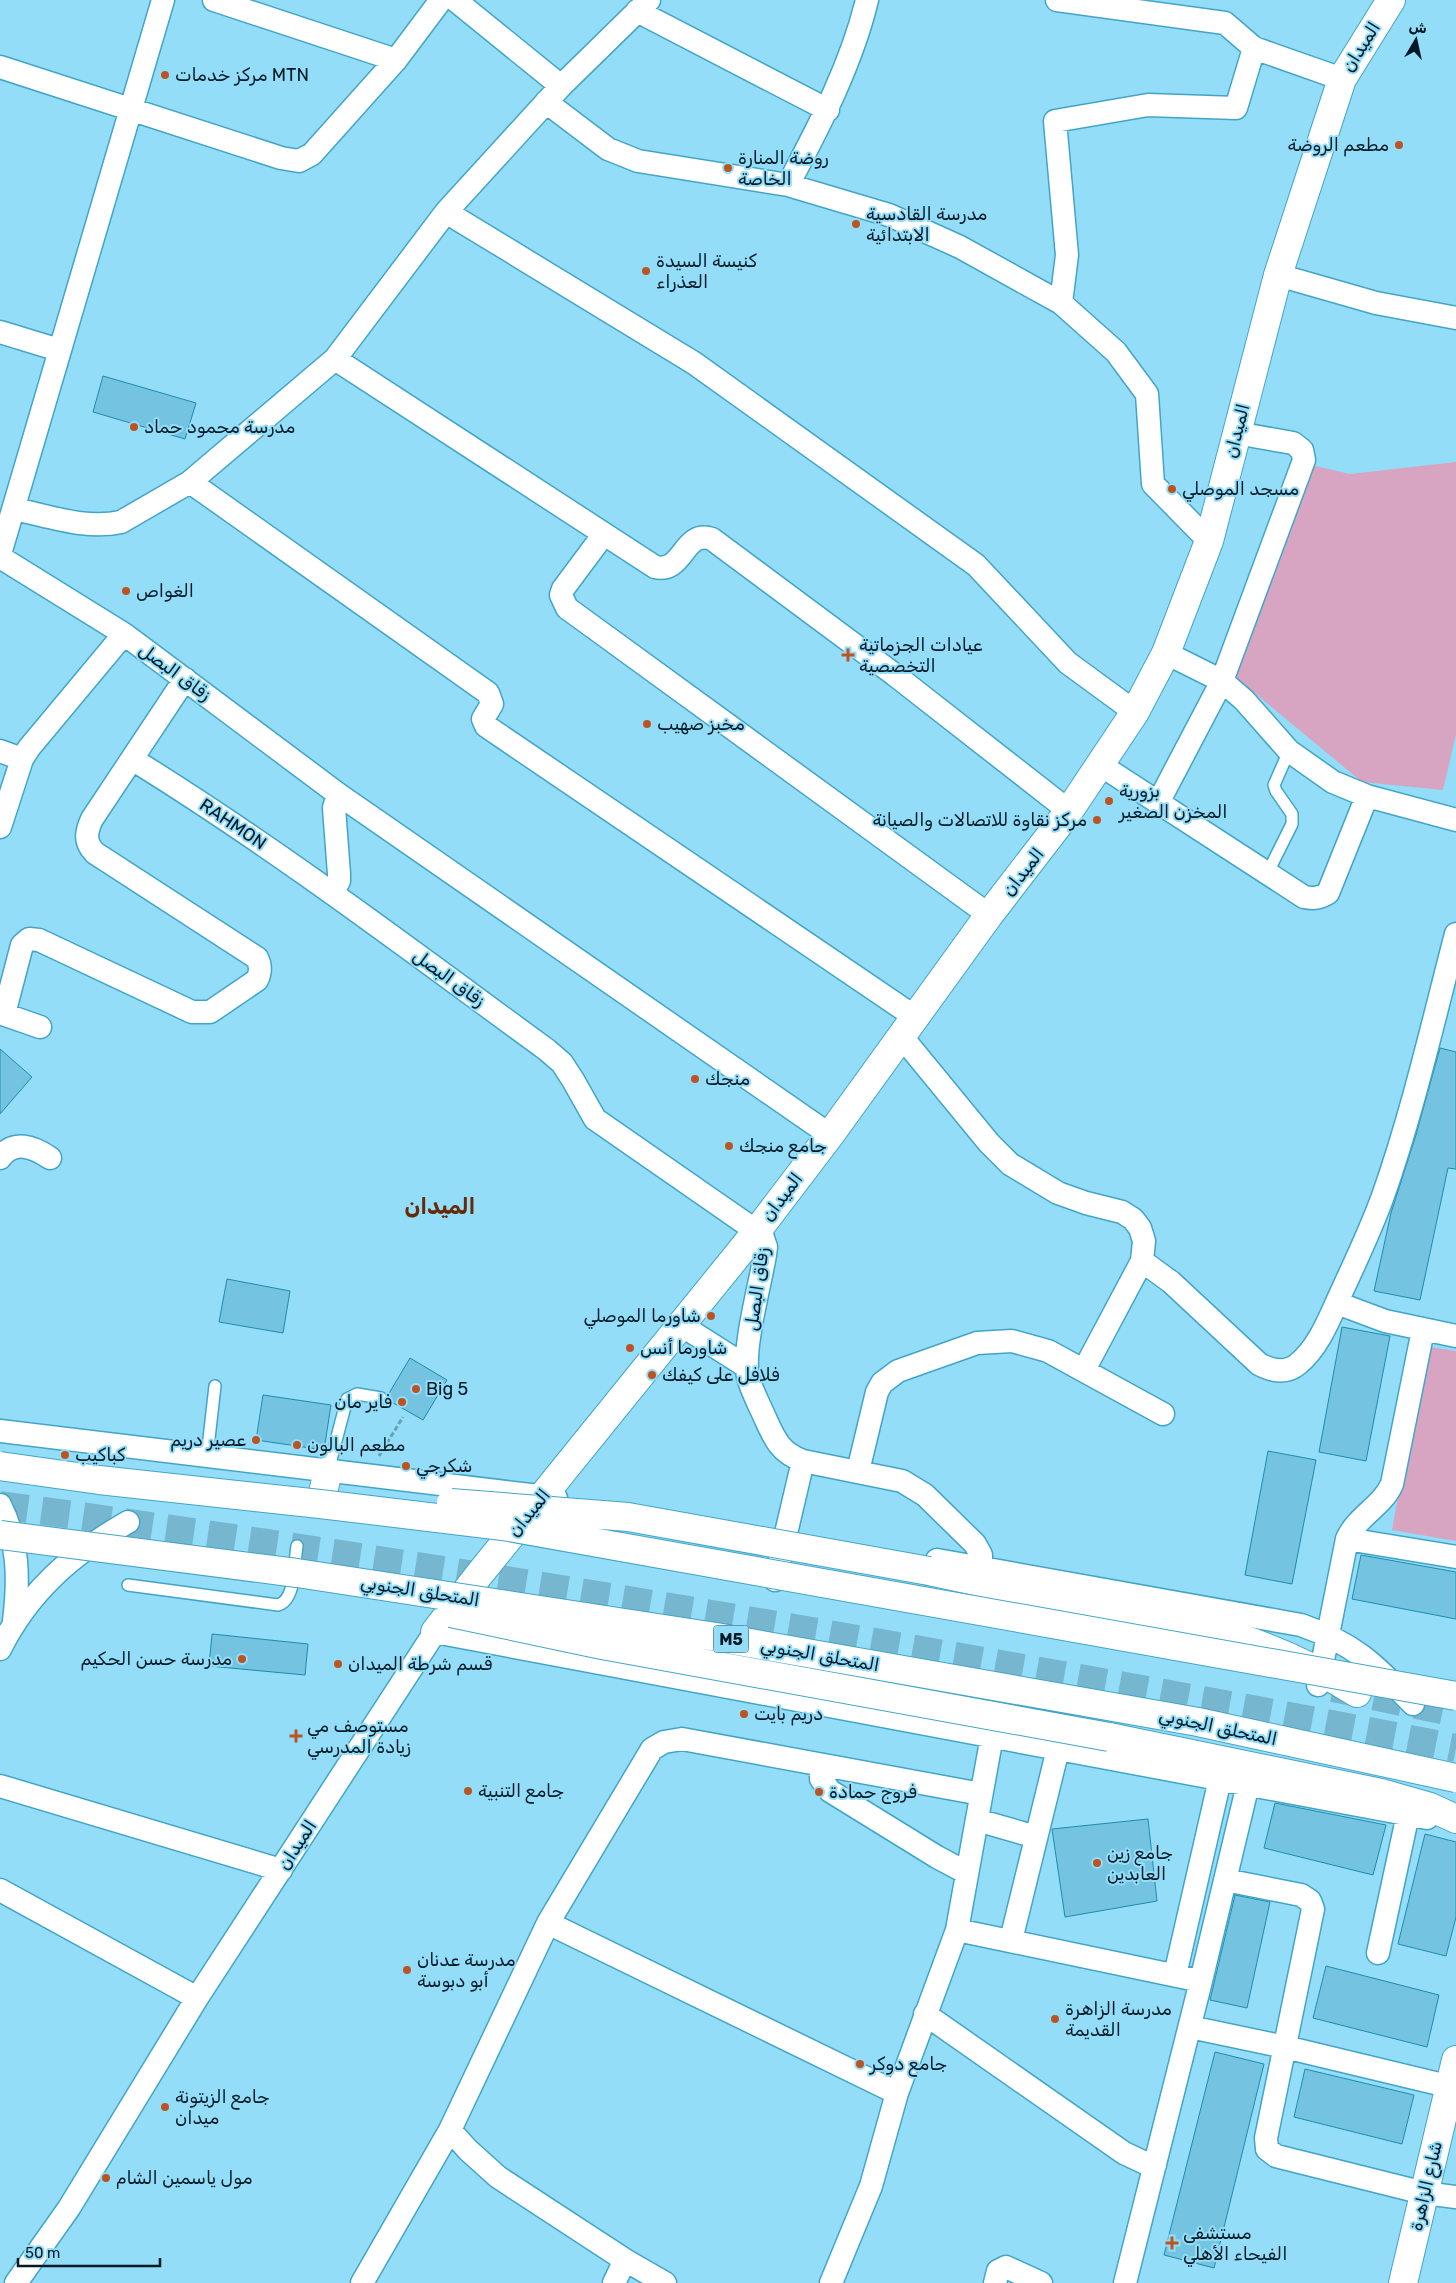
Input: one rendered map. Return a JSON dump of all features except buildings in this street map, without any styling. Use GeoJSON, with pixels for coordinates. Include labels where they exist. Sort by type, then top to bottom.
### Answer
{"type":"FeatureCollection","features":[{"type":"Feature","properties":{"kind":"main road","name":"الميدان"},"geometry":{"type":"LineString","coordinates":[[435,1632],[542,1496],[757,1230],[830,1135],[989,915],[1069,811],[1134,712],[1166,653],[1209,541],[1278,275],[1342,79],[1390,0]]}},
{"type":"Feature","properties":{"kind":"main road"},"geometry":{"type":"LineString","coordinates":[[0,1466],[99,1480],[321,1501],[503,1526],[1456,1696]]}},
{"type":"Feature","properties":{"kind":"main road"},"geometry":{"type":"LineString","coordinates":[[321,1501],[328,1471]]}},
{"type":"Feature","properties":{"kind":"main road"},"geometry":{"type":"LineString","coordinates":[[321,1501],[369,1500],[467,1504],[628,1517],[929,1571],[1242,1639],[1280,1652],[1319,1678],[1357,1693]]}},
{"type":"Feature","properties":{"kind":"main road","name":"المتحلق الجنوبي"},"geometry":{"type":"LineString","coordinates":[[0,1535],[297,1573],[716,1637],[1178,1718],[1456,1778]]}},
{"type":"Feature","properties":{"kind":"main road"},"geometry":{"type":"LineString","coordinates":[[297,1573],[383,1598],[550,1634],[1109,1738],[1381,1793],[1430,1807],[1456,1819]]}},
{"type":"Feature","properties":{"kind":"main road","name":"شارع الزاهرة"},"geometry":{"type":"LineString","coordinates":[[1403,2283],[1424,2192],[1453,2087],[1456,2060]]}},
{"type":"Feature","properties":{"kind":"street"},"geometry":{"type":"LineString","coordinates":[[0,556],[129,110],[163,0]]}},
{"type":"Feature","properties":{"kind":"street"},"geometry":{"type":"LineString","coordinates":[[214,0],[396,60]]}},
{"type":"Feature","properties":{"kind":"street"},"geometry":{"type":"LineString","coordinates":[[0,66],[129,110],[281,158],[299,160],[312,154],[396,60],[442,0]]}},
{"type":"Feature","properties":{"kind":"street"},"geometry":{"type":"LineString","coordinates":[[455,0],[561,86]]}},
{"type":"Feature","properties":{"kind":"street"},"geometry":{"type":"LineString","coordinates":[[788,185],[828,110],[862,22],[867,0]]}},
{"type":"Feature","properties":{"kind":"street"},"geometry":{"type":"LineString","coordinates":[[1057,0],[1225,23],[1254,48],[1342,79]]}},
{"type":"Feature","properties":{"kind":"street"},"geometry":{"type":"LineString","coordinates":[[14,509],[93,525],[110,524],[121,522],[190,482],[335,359],[446,212],[561,86],[643,6],[828,110]]}},
{"type":"Feature","properties":{"kind":"street"},"geometry":{"type":"LineString","coordinates":[[1061,303],[1067,255],[1055,121],[1148,105],[1236,108],[1254,48]]}},
{"type":"Feature","properties":{"kind":"street"},"geometry":{"type":"LineString","coordinates":[[546,102],[608,150],[638,161],[788,185],[889,215],[960,247],[1061,303],[1116,352],[1147,394],[1153,484],[1209,541]]}},
{"type":"Feature","properties":{"kind":"street"},"geometry":{"type":"LineString","coordinates":[[446,212],[694,362],[976,565],[1068,663],[1134,712]]}},
{"type":"Feature","properties":{"kind":"street"},"geometry":{"type":"LineString","coordinates":[[1278,275],[1376,304],[1456,318]]}},
{"type":"Feature","properties":{"kind":"street"},"geometry":{"type":"LineString","coordinates":[[0,332],[59,350]]}},
{"type":"Feature","properties":{"kind":"street"},"geometry":{"type":"LineString","coordinates":[[335,359],[655,567],[663,569],[674,564],[696,538],[705,536],[712,539],[895,675],[1069,811]]}},
{"type":"Feature","properties":{"kind":"street"},"geometry":{"type":"LineString","coordinates":[[1159,801],[1222,681],[1304,460],[1302,450],[1293,443],[1236,433]]}},
{"type":"Feature","properties":{"kind":"street"},"geometry":{"type":"LineString","coordinates":[[190,482],[488,693],[492,704],[484,719],[486,726],[909,1027],[990,1143],[1010,1164],[1058,1193],[1086,1204],[1122,1212],[1133,1219],[1140,1228],[1144,1241],[1142,1261],[1084,1370]]}},
{"type":"Feature","properties":{"kind":"street"},"geometry":{"type":"LineString","coordinates":[[604,534],[562,589],[561,596],[567,608],[989,915]]}},
{"type":"Feature","properties":{"kind":"street","name":"زقاق البصل"},"geometry":{"type":"LineString","coordinates":[[0,556],[124,634],[338,794],[830,1135]]}},
{"type":"Feature","properties":{"kind":"street"},"geometry":{"type":"LineString","coordinates":[[0,827],[22,759],[29,748],[124,634]]}},
{"type":"Feature","properties":{"kind":"street"},"geometry":{"type":"LineString","coordinates":[[1166,653],[1222,681],[1244,700],[1289,751],[1333,782],[1367,796],[1456,820]]}},
{"type":"Feature","properties":{"kind":"street"},"geometry":{"type":"LineString","coordinates":[[40,1027],[2,1014],[22,945],[29,939],[39,940],[192,1012],[210,1012],[257,980],[260,973],[261,965],[251,954],[89,847],[86,837],[88,828],[185,678]]}},
{"type":"Feature","properties":{"kind":"street"},"geometry":{"type":"LineString","coordinates":[[0,751],[22,759]]}},
{"type":"Feature","properties":{"kind":"street","name":"RAHMON"},"geometry":{"type":"LineString","coordinates":[[132,759],[215,810],[332,892]]}},
{"type":"Feature","properties":{"kind":"street"},"geometry":{"type":"LineString","coordinates":[[1099,764],[1304,896],[1312,898],[1321,897],[1328,893],[1367,796]]}},
{"type":"Feature","properties":{"kind":"street"},"geometry":{"type":"LineString","coordinates":[[332,892],[340,874],[334,808],[338,794]]}},
{"type":"Feature","properties":{"kind":"street","name":"زقاق البصل"},"geometry":{"type":"LineString","coordinates":[[332,892],[547,1050],[562,1063],[595,1119],[762,1235],[766,1247],[748,1348],[747,1367],[752,1388],[775,1442],[791,1457],[803,1461],[902,1481],[915,1488],[975,1544],[981,1555],[981,1568]]}},
{"type":"Feature","properties":{"kind":"street"},"geometry":{"type":"LineString","coordinates":[[1142,1261],[1171,1282],[1259,1364],[1269,1369],[1280,1371],[1299,1363],[1314,1347],[1362,1250],[1383,1197],[1399,1148],[1456,934]]}},
{"type":"Feature","properties":{"kind":"street"},"geometry":{"type":"LineString","coordinates":[[0,1158],[10,1150],[27,1146],[35,1148],[50,1158]]}},
{"type":"Feature","properties":{"kind":"street"},"geometry":{"type":"LineString","coordinates":[[1336,1303],[1385,1321],[1456,1336]]}},
{"type":"Feature","properties":{"kind":"street"},"geometry":{"type":"LineString","coordinates":[[681,1325],[747,1367]]}},
{"type":"Feature","properties":{"kind":"street"},"geometry":{"type":"LineString","coordinates":[[1319,1678],[1347,1539],[1354,1526],[1387,1495],[1392,1484],[1423,1330]]}},
{"type":"Feature","properties":{"kind":"street"},"geometry":{"type":"LineString","coordinates":[[858,1471],[877,1392],[882,1383],[898,1371],[977,1343],[994,1341],[1031,1345],[1048,1351],[1164,1414]]}},
{"type":"Feature","properties":{"kind":"street"},"geometry":{"type":"LineString","coordinates":[[0,1431],[606,1503],[1277,1619],[1327,1634],[1358,1652],[1376,1666],[1413,1704]]}},
{"type":"Feature","properties":{"kind":"street"},"geometry":{"type":"LineString","coordinates":[[775,1580],[803,1461]]}},
{"type":"Feature","properties":{"kind":"street"},"geometry":{"type":"LineString","coordinates":[[0,1505],[8,1520],[18,1570],[14,1622]]}},
{"type":"Feature","properties":{"kind":"street"},"geometry":{"type":"LineString","coordinates":[[0,1649],[14,1622],[32,1598],[59,1570],[101,1538],[128,1522]]}},
{"type":"Feature","properties":{"kind":"street"},"geometry":{"type":"LineString","coordinates":[[1347,1539],[1456,1557]]}},
{"type":"Feature","properties":{"kind":"street"},"geometry":{"type":"LineString","coordinates":[[435,1632],[1438,1820],[1456,1819]]}},
{"type":"Feature","properties":{"kind":"street","name":"الميدان"},"geometry":{"type":"LineString","coordinates":[[16,2283],[69,2208],[197,1998],[435,1632]]}},
{"type":"Feature","properties":{"kind":"street"},"geometry":{"type":"LineString","coordinates":[[831,2283],[871,2186],[897,2093],[957,1930],[992,1736]]}},
{"type":"Feature","properties":{"kind":"street"},"geometry":{"type":"LineString","coordinates":[[362,2283],[450,2130],[548,1923],[652,1749],[664,1742],[682,1740],[981,1794]]}},
{"type":"Feature","properties":{"kind":"street"},"geometry":{"type":"LineString","coordinates":[[1011,1940],[1058,1749]]}},
{"type":"Feature","properties":{"kind":"street"},"geometry":{"type":"LineString","coordinates":[[821,1765],[821,1780],[830,1791],[937,1857],[967,1872]]}},
{"type":"Feature","properties":{"kind":"street"},"geometry":{"type":"LineString","coordinates":[[1176,1976],[1220,1779]]}},
{"type":"Feature","properties":{"kind":"street"},"geometry":{"type":"LineString","coordinates":[[1130,2282],[1155,2165],[1248,1784]]}},
{"type":"Feature","properties":{"kind":"street"},"geometry":{"type":"LineString","coordinates":[[0,1786],[281,1870]]}},
{"type":"Feature","properties":{"kind":"street"},"geometry":{"type":"LineString","coordinates":[[1378,1953],[1408,1814]]}},
{"type":"Feature","properties":{"kind":"street"},"geometry":{"type":"LineString","coordinates":[[977,1820],[1036,1837]]}},
{"type":"Feature","properties":{"kind":"street"},"geometry":{"type":"LineString","coordinates":[[1225,1880],[1301,1895],[1306,1897],[1312,1905],[1313,1914],[1265,2144],[1271,2154],[1424,2192],[1456,2197]]}},
{"type":"Feature","properties":{"kind":"street"},"geometry":{"type":"LineString","coordinates":[[0,1890],[197,1998]]}},
{"type":"Feature","properties":{"kind":"street"},"geometry":{"type":"LineString","coordinates":[[548,1923],[897,2093]]}},
{"type":"Feature","properties":{"kind":"street"},"geometry":{"type":"LineString","coordinates":[[957,1930],[1201,1981]]}},
{"type":"Feature","properties":{"kind":"street"},"geometry":{"type":"LineString","coordinates":[[925,2014],[1124,2153],[1143,2162],[1155,2165]]}},
{"type":"Feature","properties":{"kind":"street"},"geometry":{"type":"LineString","coordinates":[[1190,2027],[1285,2047],[1453,2087]]}},
{"type":"Feature","properties":{"kind":"street"},"geometry":{"type":"LineString","coordinates":[[450,2130],[468,2150],[498,2177],[625,2260],[665,2283]]}},
{"type":"Feature","properties":{"kind":"street"},"geometry":{"type":"LineString","coordinates":[[614,2283],[625,2260]]}},
{"type":"Feature","properties":{"kind":"street"},"geometry":{"type":"LineString","coordinates":[[995,2283],[998,2271],[1006,2267],[1041,2283]]}},
{"type":"Feature","properties":{"kind":"lane"},"geometry":{"type":"LineString","coordinates":[[1268,872],[1292,824],[1292,814],[1274,785],[1289,751]]}},
{"type":"Feature","properties":{"kind":"lane"},"geometry":{"type":"LineString","coordinates":[[208,1456],[215,1386]]}},
{"type":"Feature","properties":{"kind":"lane"},"geometry":{"type":"LineString","coordinates":[[328,1471],[347,1400],[357,1394],[381,1398]]}},
{"type":"Feature","properties":{"kind":"lane"},"geometry":{"type":"LineString","coordinates":[[128,1585],[278,1605],[287,1601],[290,1596],[297,1546]]}},
{"type":"Feature","properties":{"kind":"path"},"geometry":{"type":"LineString","coordinates":[[367,1475],[403,1417]]}},
{"type":"Feature","properties":{"kind":"shaded area"},"geometry":{"type":"Polygon","coordinates":[[[1456,462],[1456,734],[1443,790],[1362,782],[1233,675],[1307,464],[1350,474],[1456,462]]]}},
{"type":"Feature","properties":{"kind":"shaded area"},"geometry":{"type":"Polygon","coordinates":[[[1425,1346],[1456,1351],[1456,1541],[1392,1530],[1425,1346]]]}},
{"type":"Feature","properties":{"kind":"tunnel"},"geometry":{"type":"LineString","coordinates":[[0,1505],[342,1554],[682,1609],[1115,1684],[1456,1748]]}},
{"type":"Feature","properties":{"kind":"tunnel"},"geometry":{"type":"LineString","coordinates":[[1333,1688],[1456,1713]]}},
{"type":"Feature","properties":{"kind":"place","name":"مركز خدمات MTN"},"geometry":{"type":"Point","coordinates":[165,75]}},
{"type":"Feature","properties":{"kind":"place","name":"مطعم الروضة"},"geometry":{"type":"Point","coordinates":[1399,145]}},
{"type":"Feature","properties":{"kind":"place","name":"روضة المنارة الخاصة"},"geometry":{"type":"Point","coordinates":[728,168]}},
{"type":"Feature","properties":{"kind":"place","name":"مدرسة القادسية الابتدائية"},"geometry":{"type":"Point","coordinates":[856,224]}},
{"type":"Feature","properties":{"kind":"place","name":"كنيسة السيدة العذراء"},"geometry":{"type":"Point","coordinates":[646,271]}},
{"type":"Feature","properties":{"kind":"place","name":"مدرسة محمود حماد"},"geometry":{"type":"Point","coordinates":[134,427]}},
{"type":"Feature","properties":{"kind":"place","name":"مسجد الموصلي"},"geometry":{"type":"Point","coordinates":[1172,489]}},
{"type":"Feature","properties":{"kind":"place","name":"الغواص"},"geometry":{"type":"Point","coordinates":[126,591]}},
{"type":"Feature","properties":{"kind":"place","name":"عيادات الجزماتية التخصصية"},"geometry":{"type":"Point","coordinates":[848,655]}},
{"type":"Feature","properties":{"kind":"place","name":"مخبز صهيب"},"geometry":{"type":"Point","coordinates":[647,724]}},
{"type":"Feature","properties":{"kind":"place","name":"بزورية المخزن الصغير"},"geometry":{"type":"Point","coordinates":[1109,801]}},
{"type":"Feature","properties":{"kind":"place","name":"مركز نقاوة للاتصالات والصيانة"},"geometry":{"type":"Point","coordinates":[1097,820]}},
{"type":"Feature","properties":{"kind":"place","name":"منجك"},"geometry":{"type":"Point","coordinates":[695,1079]}},
{"type":"Feature","properties":{"kind":"place","name":"جامع منجك"},"geometry":{"type":"Point","coordinates":[729,1146]}},
{"type":"Feature","properties":{"kind":"place","name":"شاورما الموصلي"},"geometry":{"type":"Point","coordinates":[711,1316]}},
{"type":"Feature","properties":{"kind":"place","name":"شاورما أنس"},"geometry":{"type":"Point","coordinates":[630,1348]}},
{"type":"Feature","properties":{"kind":"place","name":"فلافل على كيفك"},"geometry":{"type":"Point","coordinates":[652,1375]}},
{"type":"Feature","properties":{"kind":"place","name":"Big 5"},"geometry":{"type":"Point","coordinates":[416,1389]}},
{"type":"Feature","properties":{"kind":"place","name":"فاير مان"},"geometry":{"type":"Point","coordinates":[402,1402]}},
{"type":"Feature","properties":{"kind":"place","name":"عصير دريم"},"geometry":{"type":"Point","coordinates":[256,1440]}},
{"type":"Feature","properties":{"kind":"place","name":"مطعم البالون"},"geometry":{"type":"Point","coordinates":[297,1445]}},
{"type":"Feature","properties":{"kind":"place","name":"كباكيب"},"geometry":{"type":"Point","coordinates":[65,1455]}},
{"type":"Feature","properties":{"kind":"place","name":"شكرجي"},"geometry":{"type":"Point","coordinates":[406,1466]}},
{"type":"Feature","properties":{"kind":"place","name":"مدرسة حسن الحكيم"},"geometry":{"type":"Point","coordinates":[242,1659]}},
{"type":"Feature","properties":{"kind":"place","name":"قسم شرطة الميدان"},"geometry":{"type":"Point","coordinates":[338,1664]}},
{"type":"Feature","properties":{"kind":"place","name":"دريم بايت"},"geometry":{"type":"Point","coordinates":[744,1714]}},
{"type":"Feature","properties":{"kind":"place","name":"مستوصف مي زيادة المدرسي"},"geometry":{"type":"Point","coordinates":[296,1736]}},
{"type":"Feature","properties":{"kind":"place","name":"جامع التنبية"},"geometry":{"type":"Point","coordinates":[468,1791]}},
{"type":"Feature","properties":{"kind":"place","name":"فروج حمادة"},"geometry":{"type":"Point","coordinates":[819,1792]}},
{"type":"Feature","properties":{"kind":"place","name":"جامع زين العابدين"},"geometry":{"type":"Point","coordinates":[1097,1863]}},
{"type":"Feature","properties":{"kind":"place","name":"مدرسة عدنان أبو دبوسة"},"geometry":{"type":"Point","coordinates":[407,1970]}},
{"type":"Feature","properties":{"kind":"place","name":"مدرسة الزاهرة القديمة"},"geometry":{"type":"Point","coordinates":[1055,2019]}},
{"type":"Feature","properties":{"kind":"place","name":"جامع دوكر"},"geometry":{"type":"Point","coordinates":[860,2064]}},
{"type":"Feature","properties":{"kind":"place","name":"جامع الزيتونة ميدان"},"geometry":{"type":"Point","coordinates":[165,2107]}},
{"type":"Feature","properties":{"kind":"place","name":"مول ياسمين الشام"},"geometry":{"type":"Point","coordinates":[106,2178]}},
{"type":"Feature","properties":{"kind":"place","name":"مستشفى الفيحاء الأهلي"},"geometry":{"type":"Point","coordinates":[1172,2243]}},
{"type":"Feature","properties":{"kind":"district","name":"الميدان"},"geometry":{"type":"Point","coordinates":[440,1206]}}]}
